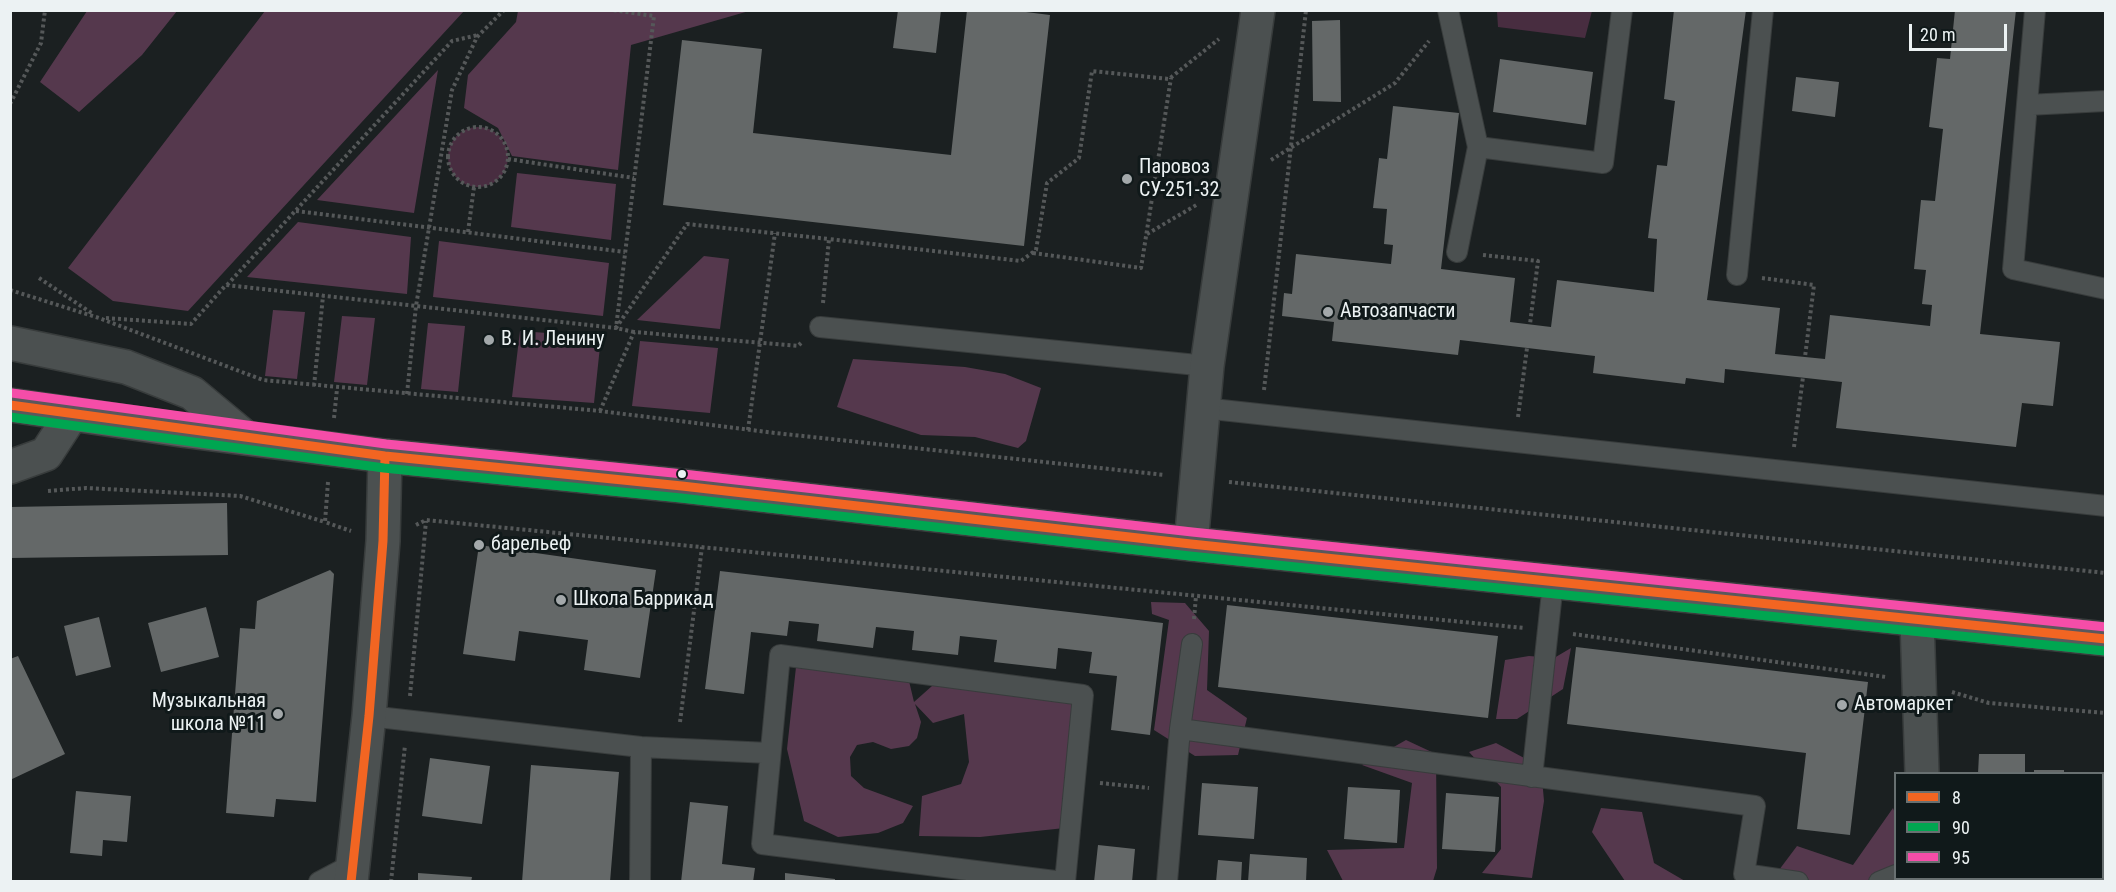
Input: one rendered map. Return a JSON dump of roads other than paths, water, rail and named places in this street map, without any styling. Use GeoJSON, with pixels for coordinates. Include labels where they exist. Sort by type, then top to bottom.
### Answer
{"type":"FeatureCollection","features":[{"type":"Feature","properties":{"kind":"main road"},"geometry":{"type":"LineString","coordinates":[[10,405],[385,456],[682,486],[1553,583],[2106,639]]}},
{"type":"Feature","properties":{"kind":"street"},"geometry":{"type":"LineString","coordinates":[[1191,544],[1207,366],[1258,10]]}},
{"type":"Feature","properties":{"kind":"street"},"geometry":{"type":"LineString","coordinates":[[10,343],[126,367],[192,393],[246,438]]}},
{"type":"Feature","properties":{"kind":"street"},"geometry":{"type":"LineString","coordinates":[[10,467],[46,454],[72,414]]}},
{"type":"Feature","properties":{"kind":"street"},"geometry":{"type":"LineString","coordinates":[[352,873],[369,716],[383,541],[385,456]]}},
{"type":"Feature","properties":{"kind":"street"},"geometry":{"type":"LineString","coordinates":[[1917,620],[1922,772]]}},
{"type":"Feature","properties":{"kind":"lane"},"geometry":{"type":"LineString","coordinates":[[1478,147],[1603,163],[1622,10]]}},
{"type":"Feature","properties":{"kind":"lane"},"geometry":{"type":"LineString","coordinates":[[1737,275],[1763,10]]}},
{"type":"Feature","properties":{"kind":"lane"},"geometry":{"type":"LineString","coordinates":[[2035,10],[2013,269],[2106,289]]}},
{"type":"Feature","properties":{"kind":"lane"},"geometry":{"type":"LineString","coordinates":[[1449,13],[1478,147],[1457,252]]}},
{"type":"Feature","properties":{"kind":"lane"},"geometry":{"type":"LineString","coordinates":[[2027,105],[2106,101]]}},
{"type":"Feature","properties":{"kind":"lane"},"geometry":{"type":"LineString","coordinates":[[820,327],[1207,366]]}},
{"type":"Feature","properties":{"kind":"lane"},"geometry":{"type":"LineString","coordinates":[[1203,408],[2106,506]]}},
{"type":"Feature","properties":{"kind":"lane"},"geometry":{"type":"LineString","coordinates":[[1532,777],[1553,583]]}},
{"type":"Feature","properties":{"kind":"lane"},"geometry":{"type":"LineString","coordinates":[[1167,882],[1180,729],[1192,644]]}},
{"type":"Feature","properties":{"kind":"lane"},"geometry":{"type":"LineString","coordinates":[[780,655],[1083,695],[1064,882],[762,844],[769,753],[780,655]]}},
{"type":"Feature","properties":{"kind":"lane"},"geometry":{"type":"LineString","coordinates":[[369,716],[641,747],[769,753]]}},
{"type":"Feature","properties":{"kind":"lane"},"geometry":{"type":"LineString","coordinates":[[1180,729],[1755,806],[1744,874],[1798,882]]}},
{"type":"Feature","properties":{"kind":"lane"},"geometry":{"type":"LineString","coordinates":[[640,882],[641,747]]}},
{"type":"Feature","properties":{"kind":"lane"},"geometry":{"type":"LineString","coordinates":[[319,882],[352,873]]}},
{"type":"Feature","properties":{"kind":"lane"},"geometry":{"type":"LineString","coordinates":[[1879,882],[1894,876]]}},
{"type":"Feature","properties":{"kind":"place","name":"Паровоз СУ-251-32"},"geometry":{"type":"Point","coordinates":[1127,179]}},
{"type":"Feature","properties":{"kind":"place","name":"Автозапчасти"},"geometry":{"type":"Point","coordinates":[1328,312]}},
{"type":"Feature","properties":{"kind":"place","name":"В. И. Ленину"},"geometry":{"type":"Point","coordinates":[489,340]}},
{"type":"Feature","properties":{"kind":"place","name":"барельеф"},"geometry":{"type":"Point","coordinates":[479,545]}},
{"type":"Feature","properties":{"kind":"place","name":"Школа Баррикад"},"geometry":{"type":"Point","coordinates":[561,600]}},
{"type":"Feature","properties":{"kind":"place","name":"Автомаркет"},"geometry":{"type":"Point","coordinates":[1842,705]}},
{"type":"Feature","properties":{"kind":"place","name":"Музыкальная школа №11"},"geometry":{"type":"Point","coordinates":[278,714]}}]}
